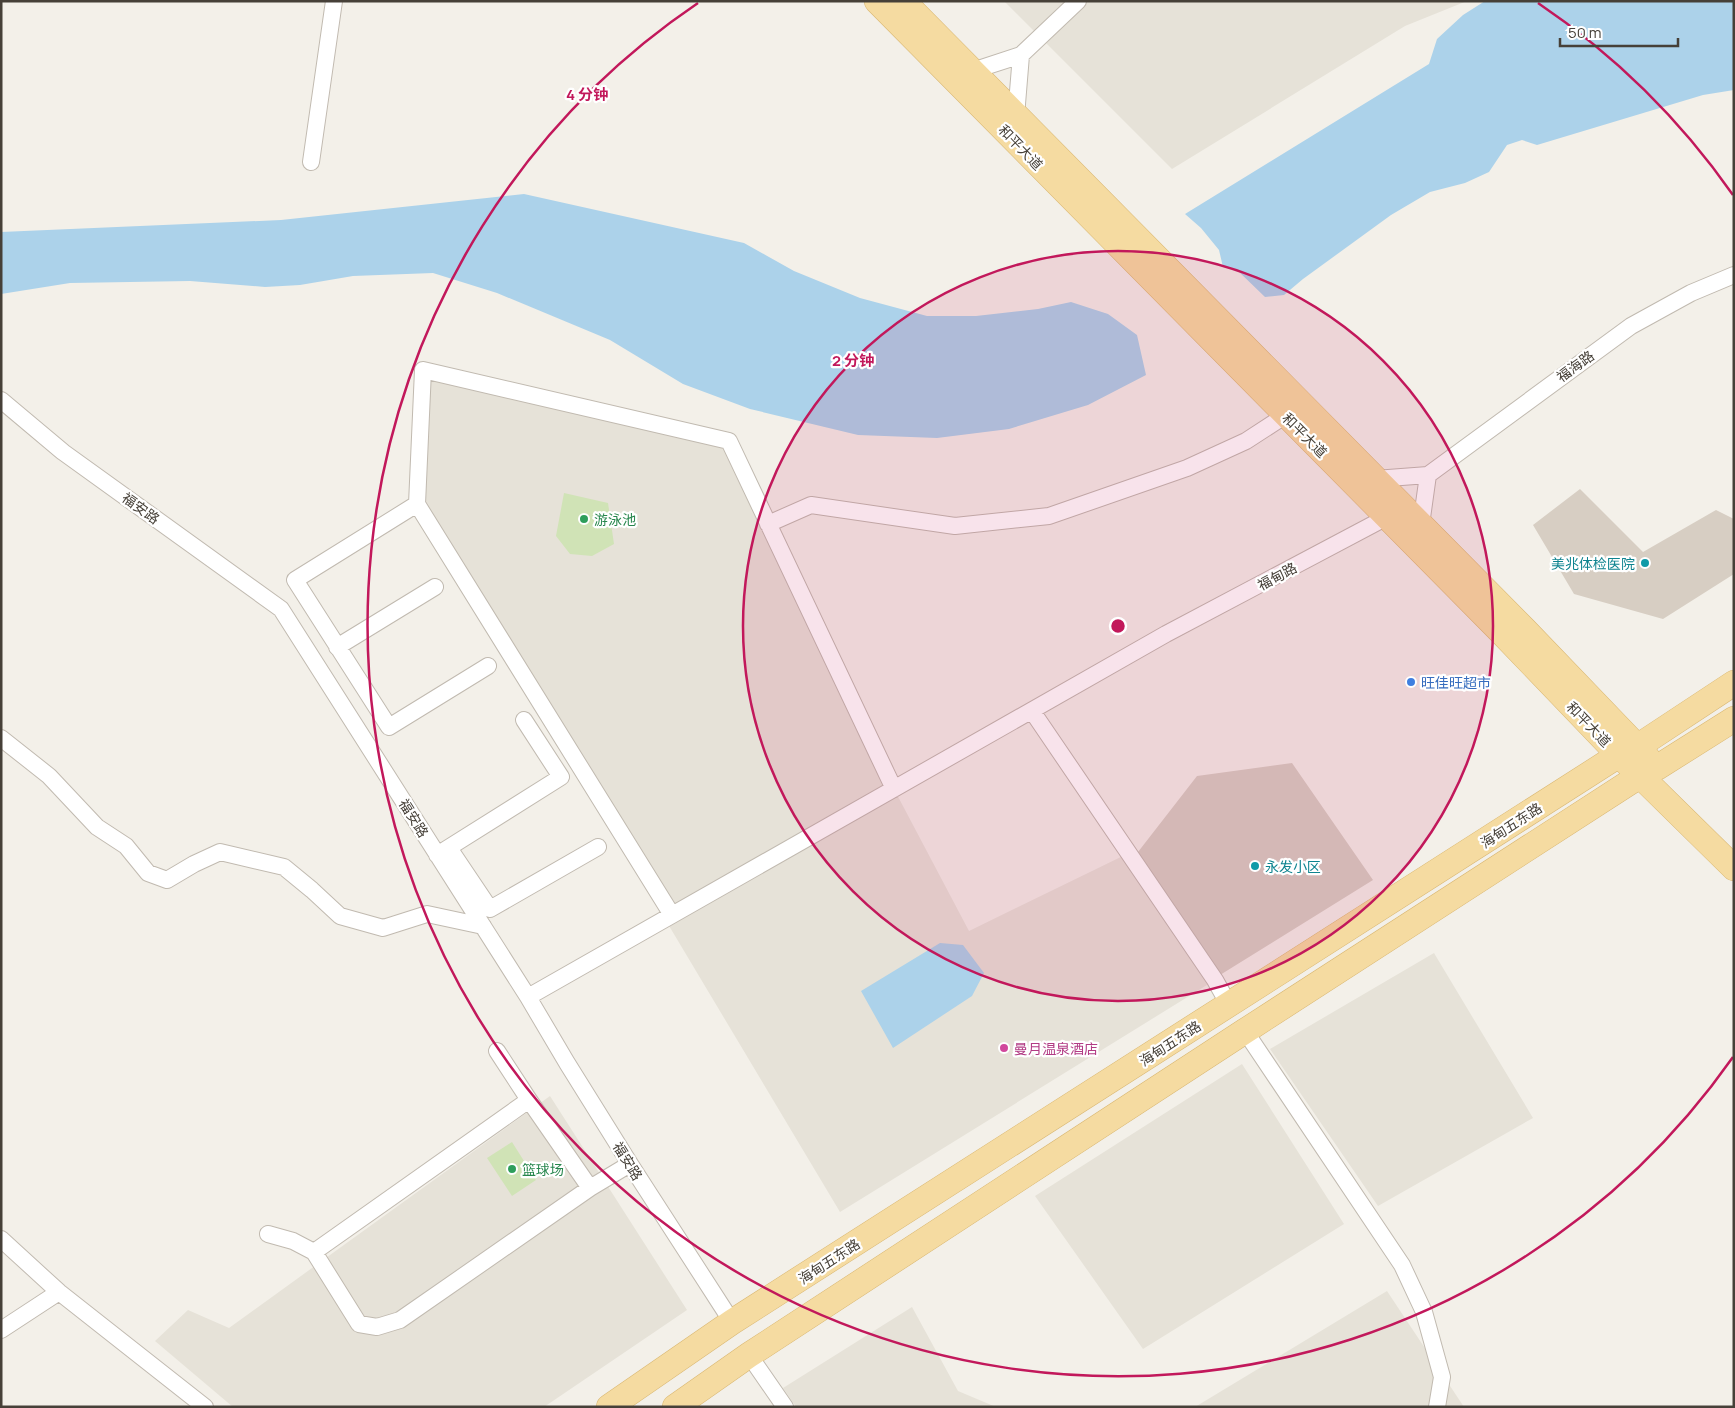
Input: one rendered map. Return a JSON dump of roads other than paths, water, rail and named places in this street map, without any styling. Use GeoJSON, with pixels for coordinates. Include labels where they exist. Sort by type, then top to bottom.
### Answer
{"type":"FeatureCollection","features":[{"type":"Feature","properties":{"kind":"main road","name":"和平大道"},"geometry":{"type":"LineString","coordinates":[[877,1],[1500,631],[1649,771],[1734,844]]}},
{"type":"Feature","properties":{"kind":"main road","name":"和平大道"},"geometry":{"type":"LineString","coordinates":[[903,1],[1608,715],[1628,751]]}},
{"type":"Feature","properties":{"kind":"main road","name":"海甸五东路"},"geometry":{"type":"LineString","coordinates":[[609,1407],[732,1322],[1734,683]]}},
{"type":"Feature","properties":{"kind":"main road","name":"海甸五东路"},"geometry":{"type":"LineString","coordinates":[[675,1407],[749,1355],[1245,1031],[1649,771],[1734,719]]}},
{"type":"Feature","properties":{"kind":"main road","name":"和平大道"},"geometry":{"type":"LineString","coordinates":[[1649,771],[1734,868]]}},
{"type":"Feature","properties":{"kind":"street"},"geometry":{"type":"LineString","coordinates":[[311,162],[334,1]]}},
{"type":"Feature","properties":{"kind":"street"},"geometry":{"type":"LineString","coordinates":[[972,71],[1021,55],[1078,1]]}},
{"type":"Feature","properties":{"kind":"street"},"geometry":{"type":"LineString","coordinates":[[1016,116],[1021,55]]}},
{"type":"Feature","properties":{"kind":"street","name":"福海路"},"geometry":{"type":"LineString","coordinates":[[1428,475],[1631,326],[1691,293],[1734,275]]}},
{"type":"Feature","properties":{"kind":"street"},"geometry":{"type":"LineString","coordinates":[[672,915],[417,504],[423,370],[729,441],[894,789]]}},
{"type":"Feature","properties":{"kind":"street","name":"福安路"},"geometry":{"type":"LineString","coordinates":[[1,400],[63,452],[281,609],[443,851],[483,926],[567,1063],[732,1322]]}},
{"type":"Feature","properties":{"kind":"street"},"geometry":{"type":"LineString","coordinates":[[768,524],[811,505],[955,526],[1049,516],[1186,468],[1246,442],[1286,415]]}},
{"type":"Feature","properties":{"kind":"street"},"geometry":{"type":"LineString","coordinates":[[1375,479],[1428,475],[1421,526]]}},
{"type":"Feature","properties":{"kind":"street"},"geometry":{"type":"LineString","coordinates":[[417,504],[295,580],[389,727],[488,666]]}},
{"type":"Feature","properties":{"kind":"street","name":"福甸路"},"geometry":{"type":"LineString","coordinates":[[528,997],[1166,634],[1387,517]]}},
{"type":"Feature","properties":{"kind":"street"},"geometry":{"type":"LineString","coordinates":[[337,647],[436,587]]}},
{"type":"Feature","properties":{"kind":"street"},"geometry":{"type":"LineString","coordinates":[[1032,711],[1215,980],[1229,1005]]}},
{"type":"Feature","properties":{"kind":"street"},"geometry":{"type":"LineString","coordinates":[[524,720],[560,777],[443,851],[490,909],[598,847]]}},
{"type":"Feature","properties":{"kind":"street"},"geometry":{"type":"LineString","coordinates":[[1,738],[49,776],[97,827],[126,846],[148,873],[167,880],[194,864],[220,852],[284,867],[340,916],[383,928],[427,914],[483,926]]}},
{"type":"Feature","properties":{"kind":"street"},"geometry":{"type":"LineString","coordinates":[[1245,1031],[1402,1265],[1424,1312],[1442,1377],[1437,1407]]}},
{"type":"Feature","properties":{"kind":"street"},"geometry":{"type":"LineString","coordinates":[[497,1051],[590,1188]]}},
{"type":"Feature","properties":{"kind":"street"},"geometry":{"type":"LineString","coordinates":[[314,1252],[529,1100]]}},
{"type":"Feature","properties":{"kind":"street"},"geometry":{"type":"LineString","coordinates":[[268,1234],[293,1241],[314,1252],[359,1324],[377,1327],[400,1320],[590,1188],[630,1164]]}},
{"type":"Feature","properties":{"kind":"street"},"geometry":{"type":"LineString","coordinates":[[1,1239],[59,1292],[205,1407]]}},
{"type":"Feature","properties":{"kind":"street"},"geometry":{"type":"LineString","coordinates":[[1,1330],[59,1292]]}},
{"type":"Feature","properties":{"kind":"street"},"geometry":{"type":"LineString","coordinates":[[749,1355],[785,1407]]}},
{"type":"Feature","properties":{"kind":"water"},"geometry":{"type":"Polygon","coordinates":[[[1485,1],[1734,1],[1734,90],[1703,95],[1537,145],[1522,140],[1507,145],[1489,172],[1465,183],[1430,192],[1391,215],[1284,295],[1265,297],[1236,269],[1223,267],[1219,250],[1201,228],[1185,214],[1429,64],[1437,39],[1463,15],[1485,1]]]}},
{"type":"Feature","properties":{"kind":"water"},"geometry":{"type":"Polygon","coordinates":[[[524,194],[744,243],[794,271],[860,298],[927,316],[976,316],[1038,309],[1071,302],[1108,314],[1137,335],[1146,375],[1088,405],[1009,429],[937,438],[858,435],[750,409],[683,384],[610,340],[497,293],[433,273],[353,276],[300,285],[265,287],[190,281],[70,283],[1,294],[1,232],[281,220],[524,194]]]}},
{"type":"Feature","properties":{"kind":"water"},"geometry":{"type":"Polygon","coordinates":[[[940,943],[963,945],[984,973],[972,996],[893,1048],[861,991],[940,943]]]}},
{"type":"Feature","properties":{"kind":"place","name":"游泳池"},"geometry":{"type":"Point","coordinates":[584,519]}},
{"type":"Feature","properties":{"kind":"place","name":"美兆体检医院"},"geometry":{"type":"Point","coordinates":[1645,563]}},
{"type":"Feature","properties":{"kind":"place","name":"旺佳旺超市"},"geometry":{"type":"Point","coordinates":[1411,682]}},
{"type":"Feature","properties":{"kind":"place","name":"永发小区"},"geometry":{"type":"Point","coordinates":[1255,866]}},
{"type":"Feature","properties":{"kind":"place","name":"曼月温泉酒店"},"geometry":{"type":"Point","coordinates":[1004,1048]}},
{"type":"Feature","properties":{"kind":"place","name":"篮球场"},"geometry":{"type":"Point","coordinates":[512,1169]}}]}
